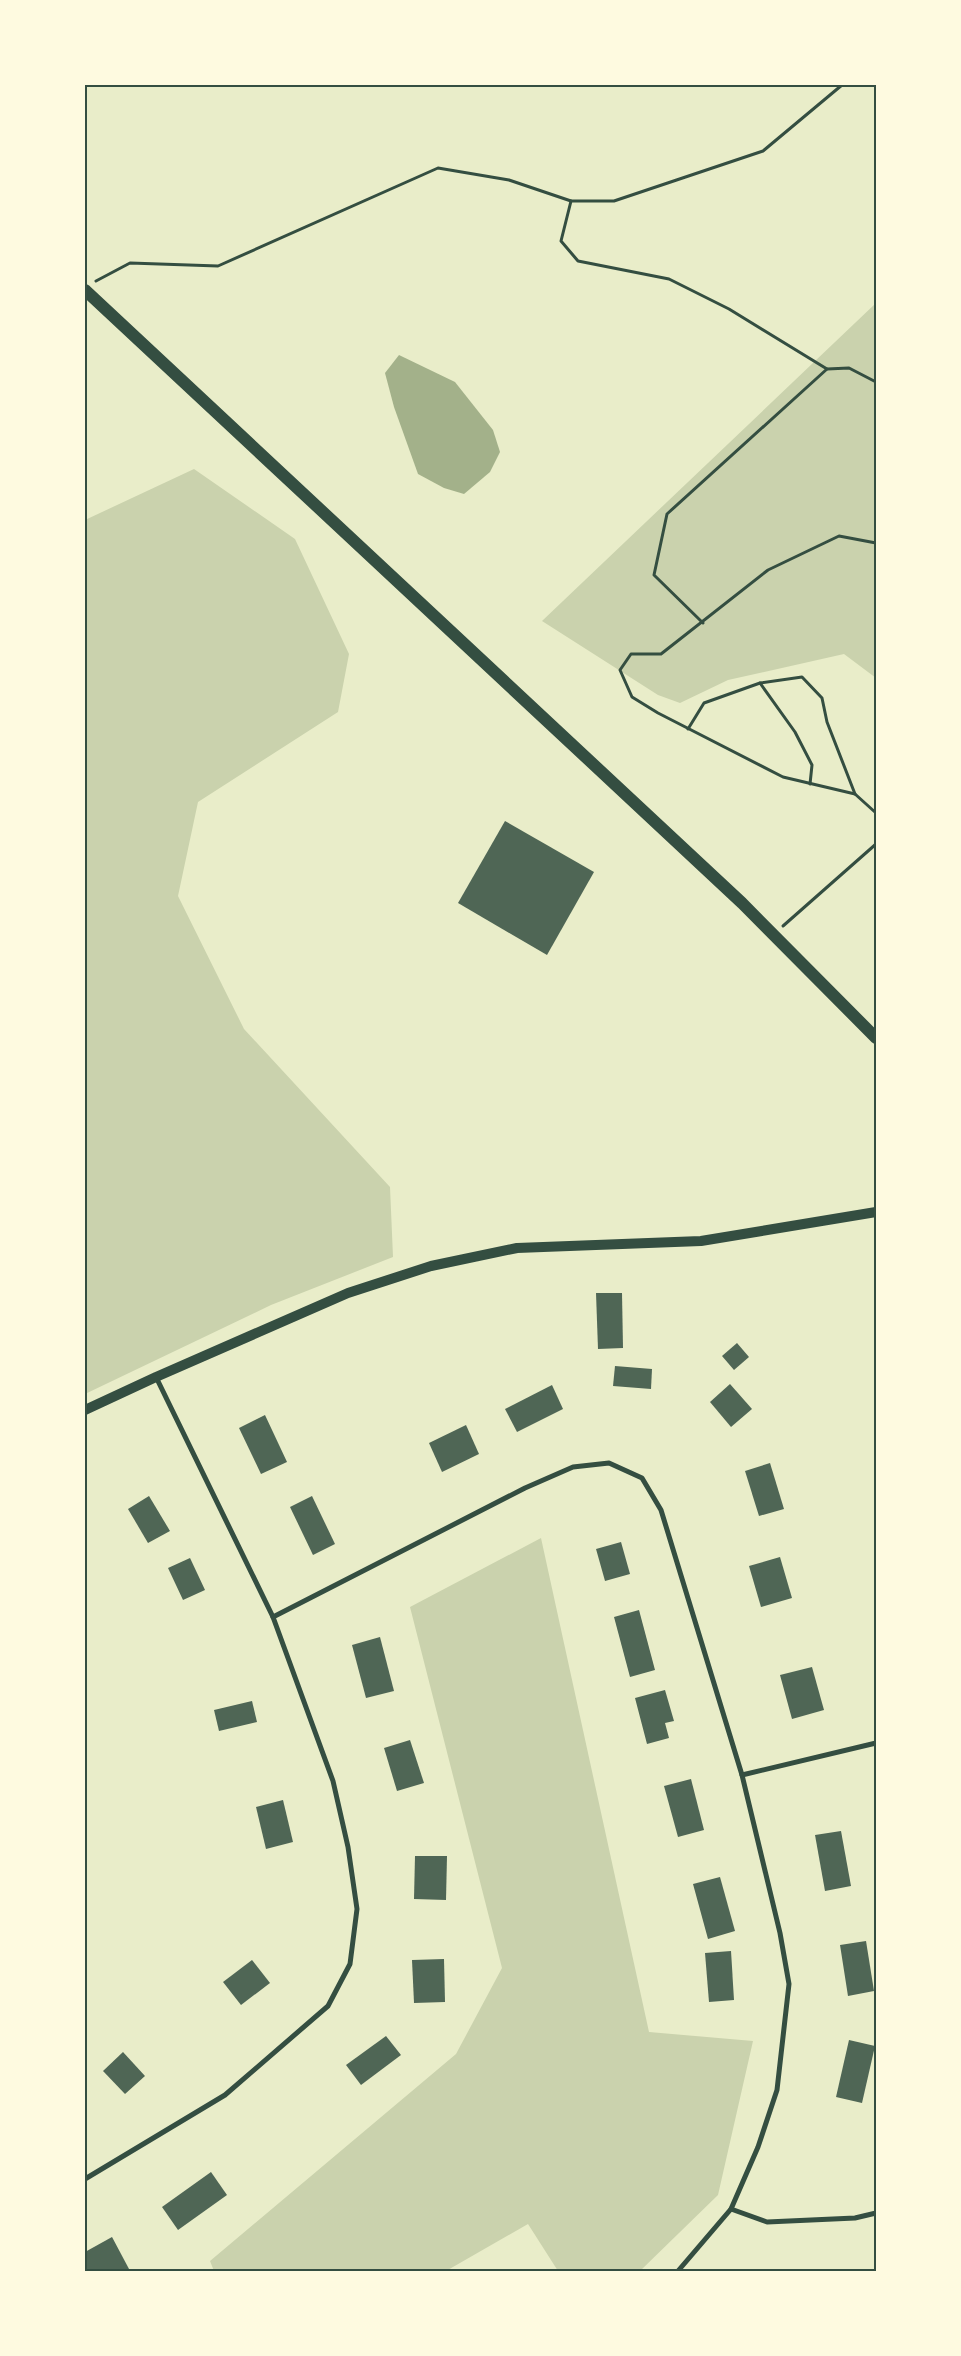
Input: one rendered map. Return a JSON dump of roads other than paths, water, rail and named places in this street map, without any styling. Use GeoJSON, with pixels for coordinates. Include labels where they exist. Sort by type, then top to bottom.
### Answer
{"type":"FeatureCollection","features":[{"type":"Feature","properties":{"kind":"main road"},"geometry":{"type":"LineString","coordinates":[[89,287],[774,934],[876,1038]]}},
{"type":"Feature","properties":{"kind":"main road"},"geometry":{"type":"LineString","coordinates":[[85,1410],[156,1376],[348,1293],[431,1266],[516,1248],[702,1241],[876,1212]]}},
{"type":"Feature","properties":{"kind":"street"},"geometry":{"type":"LineString","coordinates":[[85,2179],[225,2095],[328,2006],[350,1964],[357,1909],[348,1847],[332,1780],[273,1617],[156,1376]]}},
{"type":"Feature","properties":{"kind":"street"},"geometry":{"type":"LineString","coordinates":[[273,1617],[526,1488],[573,1467],[609,1463],[642,1478],[661,1510],[742,1775],[780,1933],[789,1984],[777,2090],[758,2147],[731,2210],[678,2271]]}},
{"type":"Feature","properties":{"kind":"street"},"geometry":{"type":"LineString","coordinates":[[742,1775],[876,1743]]}},
{"type":"Feature","properties":{"kind":"street"},"geometry":{"type":"LineString","coordinates":[[731,2210],[767,2222],[855,2218],[876,2213]]}}]}
